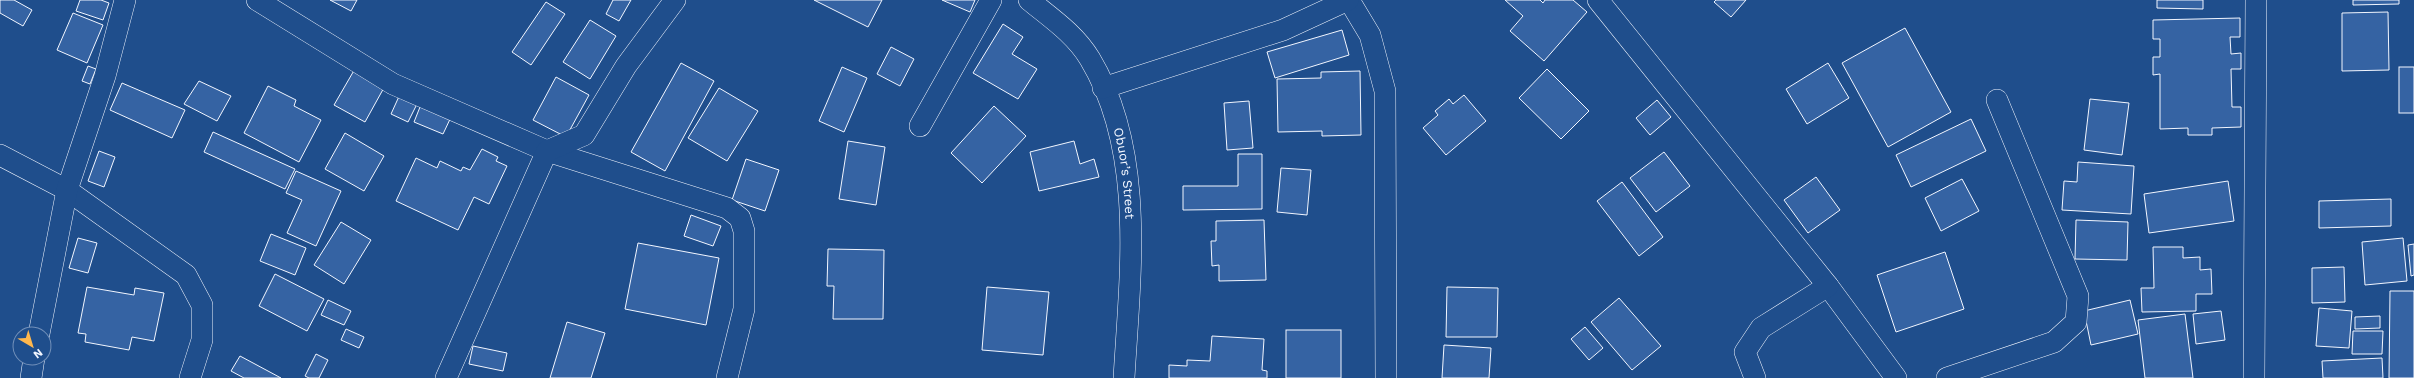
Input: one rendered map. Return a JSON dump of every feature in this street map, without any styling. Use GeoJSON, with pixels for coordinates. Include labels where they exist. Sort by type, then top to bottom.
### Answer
{"type":"FeatureCollection","features":[{"type":"Feature","properties":{"kind":"street"},"geometry":{"type":"LineString","coordinates":[[40,326],[67,190],[105,76],[125,0]]}},
{"type":"Feature","properties":{"kind":"street"},"geometry":{"type":"LineString","coordinates":[[257,0],[393,84],[547,151],[727,208],[740,218],[744,231],[744,309],[727,378]]}},
{"type":"Feature","properties":{"kind":"street"},"geometry":{"type":"LineString","coordinates":[[446,378],[547,151],[584,135],[626,66],[675,0]]}},
{"type":"Feature","properties":{"kind":"street"},"geometry":{"type":"LineString","coordinates":[[920,126],[991,0]]}},
{"type":"Feature","properties":{"kind":"street","name":"Obuor’s Street"},"geometry":{"type":"LineString","coordinates":[[1029,0],[1069,33],[1090,58],[1124,144],[1132,244],[1124,378]]}},
{"type":"Feature","properties":{"kind":"street"},"geometry":{"type":"LineString","coordinates":[[1103,88],[1283,30],[1349,0],[1370,35],[1385,91],[1386,378]]}},
{"type":"Feature","properties":{"kind":"street"},"geometry":{"type":"LineString","coordinates":[[1598,0],[1828,286],[1896,378]]}},
{"type":"Feature","properties":{"kind":"street"},"geometry":{"type":"LineString","coordinates":[[2254,378],[2256,0]]}},
{"type":"Feature","properties":{"kind":"street"},"geometry":{"type":"LineString","coordinates":[[1947,378],[2054,342],[2076,322],[2078,296],[1998,100]]}},
{"type":"Feature","properties":{"kind":"street"},"geometry":{"type":"LineString","coordinates":[[0,155],[67,190],[186,274],[202,305],[202,340],[190,378]]}},
{"type":"Feature","properties":{"kind":"street"},"geometry":{"type":"LineString","coordinates":[[1755,378],[1745,352],[1761,328],[1828,286]]}},
{"type":"Feature","properties":{"kind":"street"},"geometry":{"type":"LineString","coordinates":[[31,378],[33,366]]}},
{"type":"Feature","properties":{"kind":"building"},"geometry":{"type":"Polygon","coordinates":[[[0,0],[14,0],[32,10],[23,26],[0,13],[0,0]]]}},
{"type":"Feature","properties":{"kind":"building"},"geometry":{"type":"Polygon","coordinates":[[[80,0],[101,0],[109,3],[103,20],[76,11],[80,0]]]}},
{"type":"Feature","properties":{"kind":"building"},"geometry":{"type":"Polygon","coordinates":[[[330,0],[357,0],[351,11],[330,0]]]}},
{"type":"Feature","properties":{"kind":"building"},"geometry":{"type":"Polygon","coordinates":[[[613,0],[631,0],[619,21],[606,14],[613,0]]]}},
{"type":"Feature","properties":{"kind":"building"},"geometry":{"type":"Polygon","coordinates":[[[814,0],[882,0],[868,27],[814,0]]]}},
{"type":"Feature","properties":{"kind":"building"},"geometry":{"type":"Polygon","coordinates":[[[942,0],[975,0],[970,12],[942,0]]]}},
{"type":"Feature","properties":{"kind":"building"},"geometry":{"type":"Polygon","coordinates":[[[1505,0],[1540,0],[1543,3],[1545,0],[1573,0],[1587,12],[1544,61],[1510,31],[1523,16],[1505,0]]]}},
{"type":"Feature","properties":{"kind":"building"},"geometry":{"type":"Polygon","coordinates":[[[1716,0],[1746,0],[1731,17],[1714,2],[1716,0]]]}},
{"type":"Feature","properties":{"kind":"building"},"geometry":{"type":"Polygon","coordinates":[[[2157,0],[2203,0],[2203,9],[2157,8],[2157,0]]]}},
{"type":"Feature","properties":{"kind":"building"},"geometry":{"type":"Polygon","coordinates":[[[2353,0],[2399,0],[2399,4],[2353,5],[2353,0]]]}},
{"type":"Feature","properties":{"kind":"building"},"geometry":{"type":"Polygon","coordinates":[[[546,2],[565,14],[531,65],[512,52],[546,2]]]}},
{"type":"Feature","properties":{"kind":"building"},"geometry":{"type":"Polygon","coordinates":[[[2388,12],[2389,70],[2342,71],[2342,13],[2388,12]]]}},
{"type":"Feature","properties":{"kind":"building"},"geometry":{"type":"Polygon","coordinates":[[[73,13],[103,25],[87,63],[57,50],[73,13]]]}},
{"type":"Feature","properties":{"kind":"building"},"geometry":{"type":"Polygon","coordinates":[[[2240,18],[2240,37],[2230,37],[2231,54],[2241,53],[2241,69],[2231,69],[2232,107],[2241,107],[2241,127],[2212,128],[2212,135],[2188,135],[2188,128],[2160,129],[2160,74],[2153,75],[2153,57],[2160,57],[2160,39],[2153,39],[2153,20],[2240,18]]]}},
{"type":"Feature","properties":{"kind":"building"},"geometry":{"type":"Polygon","coordinates":[[[590,20],[616,36],[590,79],[563,62],[590,20]]]}},
{"type":"Feature","properties":{"kind":"building"},"geometry":{"type":"Polygon","coordinates":[[[1003,24],[1023,37],[1012,54],[1037,69],[1018,99],[973,73],[1003,24]]]}},
{"type":"Feature","properties":{"kind":"building"},"geometry":{"type":"Polygon","coordinates":[[[1905,28],[1951,112],[1888,147],[1842,63],[1905,28]]]}},
{"type":"Feature","properties":{"kind":"building"},"geometry":{"type":"Polygon","coordinates":[[[1342,30],[1349,55],[1275,78],[1267,52],[1342,30]]]}},
{"type":"Feature","properties":{"kind":"building"},"geometry":{"type":"Polygon","coordinates":[[[891,47],[914,59],[900,86],[877,74],[891,47]]]}},
{"type":"Feature","properties":{"kind":"building"},"geometry":{"type":"Polygon","coordinates":[[[681,63],[714,81],[665,171],[631,152],[681,63]]]}},
{"type":"Feature","properties":{"kind":"building"},"geometry":{"type":"Polygon","coordinates":[[[1828,63],[1849,98],[1807,124],[1786,89],[1828,63]]]}},
{"type":"Feature","properties":{"kind":"building"},"geometry":{"type":"Polygon","coordinates":[[[88,66],[96,69],[90,84],[82,81],[88,66]]]}},
{"type":"Feature","properties":{"kind":"building"},"geometry":{"type":"Polygon","coordinates":[[[356,67],[386,84],[365,122],[334,105],[356,67]]]}},
{"type":"Feature","properties":{"kind":"building"},"geometry":{"type":"Polygon","coordinates":[[[842,67],[867,78],[844,132],[819,121],[842,67]]]}},
{"type":"Feature","properties":{"kind":"building"},"geometry":{"type":"Polygon","coordinates":[[[2399,67],[2414,67],[2414,113],[2399,113],[2399,67]]]}},
{"type":"Feature","properties":{"kind":"building"},"geometry":{"type":"Polygon","coordinates":[[[1547,69],[1589,111],[1561,139],[1519,98],[1547,69]]]}},
{"type":"Feature","properties":{"kind":"building"},"geometry":{"type":"Polygon","coordinates":[[[1360,71],[1361,135],[1322,136],[1322,131],[1278,132],[1277,79],[1321,78],[1321,72],[1360,71]]]}},
{"type":"Feature","properties":{"kind":"building"},"geometry":{"type":"Polygon","coordinates":[[[556,77],[589,95],[566,137],[533,120],[556,77]]]}},
{"type":"Feature","properties":{"kind":"building"},"geometry":{"type":"Polygon","coordinates":[[[199,81],[231,96],[217,121],[184,104],[199,81]]]}},
{"type":"Feature","properties":{"kind":"building"},"geometry":{"type":"Polygon","coordinates":[[[122,83],[185,110],[172,138],[110,110],[122,83]]]}},
{"type":"Feature","properties":{"kind":"building"},"geometry":{"type":"Polygon","coordinates":[[[268,86],[296,100],[294,106],[321,120],[299,162],[244,133],[268,86]]]}},
{"type":"Feature","properties":{"kind":"building"},"geometry":{"type":"Polygon","coordinates":[[[719,88],[758,111],[727,161],[688,138],[719,88]]]}},
{"type":"Feature","properties":{"kind":"building"},"geometry":{"type":"Polygon","coordinates":[[[401,92],[419,100],[408,122],[391,114],[401,92]]]}},
{"type":"Feature","properties":{"kind":"building"},"geometry":{"type":"Polygon","coordinates":[[[1464,95],[1486,121],[1446,155],[1423,128],[1438,115],[1435,111],[1449,99],[1453,104],[1464,95]]]}},
{"type":"Feature","properties":{"kind":"building"},"geometry":{"type":"Polygon","coordinates":[[[2090,99],[2129,103],[2122,155],[2084,150],[2090,99]]]}},
{"type":"Feature","properties":{"kind":"building"},"geometry":{"type":"Polygon","coordinates":[[[1657,100],[1671,117],[1650,135],[1636,118],[1657,100]]]}},
{"type":"Feature","properties":{"kind":"building"},"geometry":{"type":"Polygon","coordinates":[[[1249,101],[1253,148],[1227,150],[1224,103],[1249,101]]]}},
{"type":"Feature","properties":{"kind":"building"},"geometry":{"type":"Polygon","coordinates":[[[422,102],[452,115],[443,134],[414,122],[422,102]]]}},
{"type":"Feature","properties":{"kind":"building"},"geometry":{"type":"Polygon","coordinates":[[[994,106],[1026,136],[982,183],[951,153],[994,106]]]}},
{"type":"Feature","properties":{"kind":"building"},"geometry":{"type":"Polygon","coordinates":[[[1971,119],[1986,151],[1911,187],[1896,155],[1971,119]]]}},
{"type":"Feature","properties":{"kind":"building"},"geometry":{"type":"Polygon","coordinates":[[[213,132],[295,169],[285,189],[204,152],[213,132]]]}},
{"type":"Feature","properties":{"kind":"building"},"geometry":{"type":"Polygon","coordinates":[[[345,133],[384,156],[364,191],[325,169],[345,133]]]}},
{"type":"Feature","properties":{"kind":"building"},"geometry":{"type":"Polygon","coordinates":[[[848,141],[885,147],[876,205],[839,199],[848,141]]]}},
{"type":"Feature","properties":{"kind":"building"},"geometry":{"type":"Polygon","coordinates":[[[1074,141],[1080,164],[1094,159],[1099,177],[1039,191],[1030,152],[1074,141]]]}},
{"type":"Feature","properties":{"kind":"building"},"geometry":{"type":"Polygon","coordinates":[[[482,149],[498,157],[496,161],[507,166],[489,204],[474,197],[458,230],[396,201],[416,158],[437,168],[440,161],[461,171],[463,167],[470,170],[482,149]]]}},
{"type":"Feature","properties":{"kind":"building"},"geometry":{"type":"Polygon","coordinates":[[[99,151],[115,157],[104,187],[88,181],[99,151]]]}},
{"type":"Feature","properties":{"kind":"building"},"geometry":{"type":"Polygon","coordinates":[[[1664,152],[1690,186],[1656,212],[1630,178],[1664,152]]]}},
{"type":"Feature","properties":{"kind":"building"},"geometry":{"type":"Polygon","coordinates":[[[1238,154],[1262,154],[1262,209],[1183,210],[1183,186],[1238,186],[1238,154]]]}},
{"type":"Feature","properties":{"kind":"building"},"geometry":{"type":"Polygon","coordinates":[[[746,159],[779,170],[765,211],[732,200],[746,159]]]}},
{"type":"Feature","properties":{"kind":"building"},"geometry":{"type":"Polygon","coordinates":[[[2078,162],[2134,166],[2131,214],[2062,210],[2064,181],[2077,182],[2078,162]]]}},
{"type":"Feature","properties":{"kind":"building"},"geometry":{"type":"Polygon","coordinates":[[[1281,168],[1311,170],[1307,215],[1277,212],[1281,168]]]}},
{"type":"Feature","properties":{"kind":"building"},"geometry":{"type":"Polygon","coordinates":[[[296,171],[341,191],[316,246],[287,233],[302,200],[286,193],[296,171]]]}},
{"type":"Feature","properties":{"kind":"building"},"geometry":{"type":"Polygon","coordinates":[[[1816,177],[1840,210],[1808,233],[1784,200],[1816,177]]]}},
{"type":"Feature","properties":{"kind":"building"},"geometry":{"type":"Polygon","coordinates":[[[1962,179],[1979,211],[1941,231],[1925,198],[1962,179]]]}},
{"type":"Feature","properties":{"kind":"building"},"geometry":{"type":"Polygon","coordinates":[[[2228,181],[2234,221],[2149,233],[2144,194],[2228,181]]]}},
{"type":"Feature","properties":{"kind":"building"},"geometry":{"type":"Polygon","coordinates":[[[1622,182],[1663,237],[1639,256],[1597,201],[1622,182]]]}},
{"type":"Feature","properties":{"kind":"building"},"geometry":{"type":"Polygon","coordinates":[[[2391,199],[2391,226],[2319,228],[2319,201],[2391,199]]]}},
{"type":"Feature","properties":{"kind":"building"},"geometry":{"type":"Polygon","coordinates":[[[691,215],[721,226],[713,246],[684,236],[691,215]]]}},
{"type":"Feature","properties":{"kind":"building"},"geometry":{"type":"Polygon","coordinates":[[[1264,220],[1266,280],[1219,281],[1219,265],[1212,266],[1211,241],[1216,241],[1216,221],[1264,220]]]}},
{"type":"Feature","properties":{"kind":"building"},"geometry":{"type":"Polygon","coordinates":[[[2076,220],[2128,222],[2127,260],[2075,259],[2076,220]]]}},
{"type":"Feature","properties":{"kind":"building"},"geometry":{"type":"Polygon","coordinates":[[[341,222],[371,240],[344,284],[314,265],[341,222]]]}},
{"type":"Feature","properties":{"kind":"building"},"geometry":{"type":"Polygon","coordinates":[[[271,234],[306,248],[295,275],[260,261],[271,234]]]}},
{"type":"Feature","properties":{"kind":"building"},"geometry":{"type":"Polygon","coordinates":[[[78,238],[97,243],[88,273],[69,268],[78,238]]]}},
{"type":"Feature","properties":{"kind":"building"},"geometry":{"type":"Polygon","coordinates":[[[2403,238],[2407,281],[2365,285],[2362,242],[2403,238]]]}},
{"type":"Feature","properties":{"kind":"building"},"geometry":{"type":"Polygon","coordinates":[[[638,243],[719,258],[706,325],[625,309],[638,243]]]}},
{"type":"Feature","properties":{"kind":"building"},"geometry":{"type":"Polygon","coordinates":[[[2414,244],[2414,275],[2411,276],[2408,245],[2414,244]]]}},
{"type":"Feature","properties":{"kind":"building"},"geometry":{"type":"Polygon","coordinates":[[[2153,247],[2183,247],[2183,258],[2200,257],[2200,270],[2211,269],[2212,294],[2196,294],[2196,311],[2142,312],[2141,288],[2154,288],[2153,247]]]}},
{"type":"Feature","properties":{"kind":"building"},"geometry":{"type":"Polygon","coordinates":[[[828,249],[884,250],[883,319],[833,319],[834,286],[827,286],[828,249]]]}},
{"type":"Feature","properties":{"kind":"building"},"geometry":{"type":"Polygon","coordinates":[[[1945,252],[1964,309],[1896,332],[1877,275],[1945,252]]]}},
{"type":"Feature","properties":{"kind":"building"},"geometry":{"type":"Polygon","coordinates":[[[2344,267],[2345,302],[2312,303],[2312,268],[2344,267]]]}},
{"type":"Feature","properties":{"kind":"building"},"geometry":{"type":"Polygon","coordinates":[[[275,274],[324,299],[307,331],[259,306],[275,274]]]}},
{"type":"Feature","properties":{"kind":"building"},"geometry":{"type":"Polygon","coordinates":[[[87,287],[134,295],[135,288],[164,293],[154,341],[132,337],[129,350],[85,342],[86,334],[78,333],[87,287]]]}},
{"type":"Feature","properties":{"kind":"building"},"geometry":{"type":"Polygon","coordinates":[[[987,287],[1049,292],[1043,355],[982,350],[987,287]]]}},
{"type":"Feature","properties":{"kind":"building"},"geometry":{"type":"Polygon","coordinates":[[[1447,287],[1498,288],[1497,337],[1446,337],[1447,287]]]}},
{"type":"Feature","properties":{"kind":"building"},"geometry":{"type":"Polygon","coordinates":[[[2390,291],[2414,291],[2414,378],[2389,378],[2390,291]]]}},
{"type":"Feature","properties":{"kind":"building"},"geometry":{"type":"Polygon","coordinates":[[[1619,298],[1661,346],[1632,370],[1591,322],[1619,298]]]}},
{"type":"Feature","properties":{"kind":"building"},"geometry":{"type":"Polygon","coordinates":[[[328,300],[351,311],[344,325],[321,315],[328,300]]]}},
{"type":"Feature","properties":{"kind":"building"},"geometry":{"type":"Polygon","coordinates":[[[2130,300],[2138,334],[2091,345],[2084,311],[2130,300]]]}},
{"type":"Feature","properties":{"kind":"building"},"geometry":{"type":"Polygon","coordinates":[[[2319,308],[2352,311],[2349,348],[2316,346],[2319,308]]]}},
{"type":"Feature","properties":{"kind":"building"},"geometry":{"type":"Polygon","coordinates":[[[2221,311],[2225,340],[2196,344],[2193,314],[2221,311]]]}},
{"type":"Feature","properties":{"kind":"building"},"geometry":{"type":"Polygon","coordinates":[[[2185,314],[2193,378],[2145,378],[2138,320],[2185,314]]]}},
{"type":"Feature","properties":{"kind":"building"},"geometry":{"type":"Polygon","coordinates":[[[2380,316],[2380,328],[2355,329],[2355,317],[2380,316]]]}},
{"type":"Feature","properties":{"kind":"building"},"geometry":{"type":"Polygon","coordinates":[[[567,322],[605,333],[591,378],[550,378],[567,322]]]}},
{"type":"Feature","properties":{"kind":"building"},"geometry":{"type":"Polygon","coordinates":[[[1585,327],[1603,348],[1589,360],[1571,339],[1585,327]]]}},
{"type":"Feature","properties":{"kind":"building"},"geometry":{"type":"Polygon","coordinates":[[[346,329],[364,337],[359,348],[341,340],[346,329]]]}},
{"type":"Feature","properties":{"kind":"building"},"geometry":{"type":"Polygon","coordinates":[[[1286,330],[1341,330],[1341,378],[1286,378],[1286,330]]]}},
{"type":"Feature","properties":{"kind":"building"},"geometry":{"type":"Polygon","coordinates":[[[2353,331],[2383,331],[2382,354],[2352,354],[2353,331]]]}},
{"type":"Feature","properties":{"kind":"building"},"geometry":{"type":"Polygon","coordinates":[[[1212,336],[1264,339],[1262,370],[1267,371],[1267,378],[1169,378],[1169,365],[1187,366],[1187,360],[1210,361],[1212,336]]]}},
{"type":"Feature","properties":{"kind":"building"},"geometry":{"type":"Polygon","coordinates":[[[1444,345],[1491,348],[1489,378],[1442,378],[1444,345]]]}},
{"type":"Feature","properties":{"kind":"building"},"geometry":{"type":"Polygon","coordinates":[[[473,346],[507,353],[503,371],[469,364],[473,346]]]}},
{"type":"Feature","properties":{"kind":"building"},"geometry":{"type":"Polygon","coordinates":[[[316,354],[328,360],[319,378],[309,378],[305,376],[316,354]]]}},
{"type":"Feature","properties":{"kind":"building"},"geometry":{"type":"Polygon","coordinates":[[[240,356],[281,378],[244,378],[231,371],[240,356]]]}},
{"type":"Feature","properties":{"kind":"building"},"geometry":{"type":"Polygon","coordinates":[[[2382,358],[2383,378],[2323,378],[2322,361],[2382,358]]]}}]}
